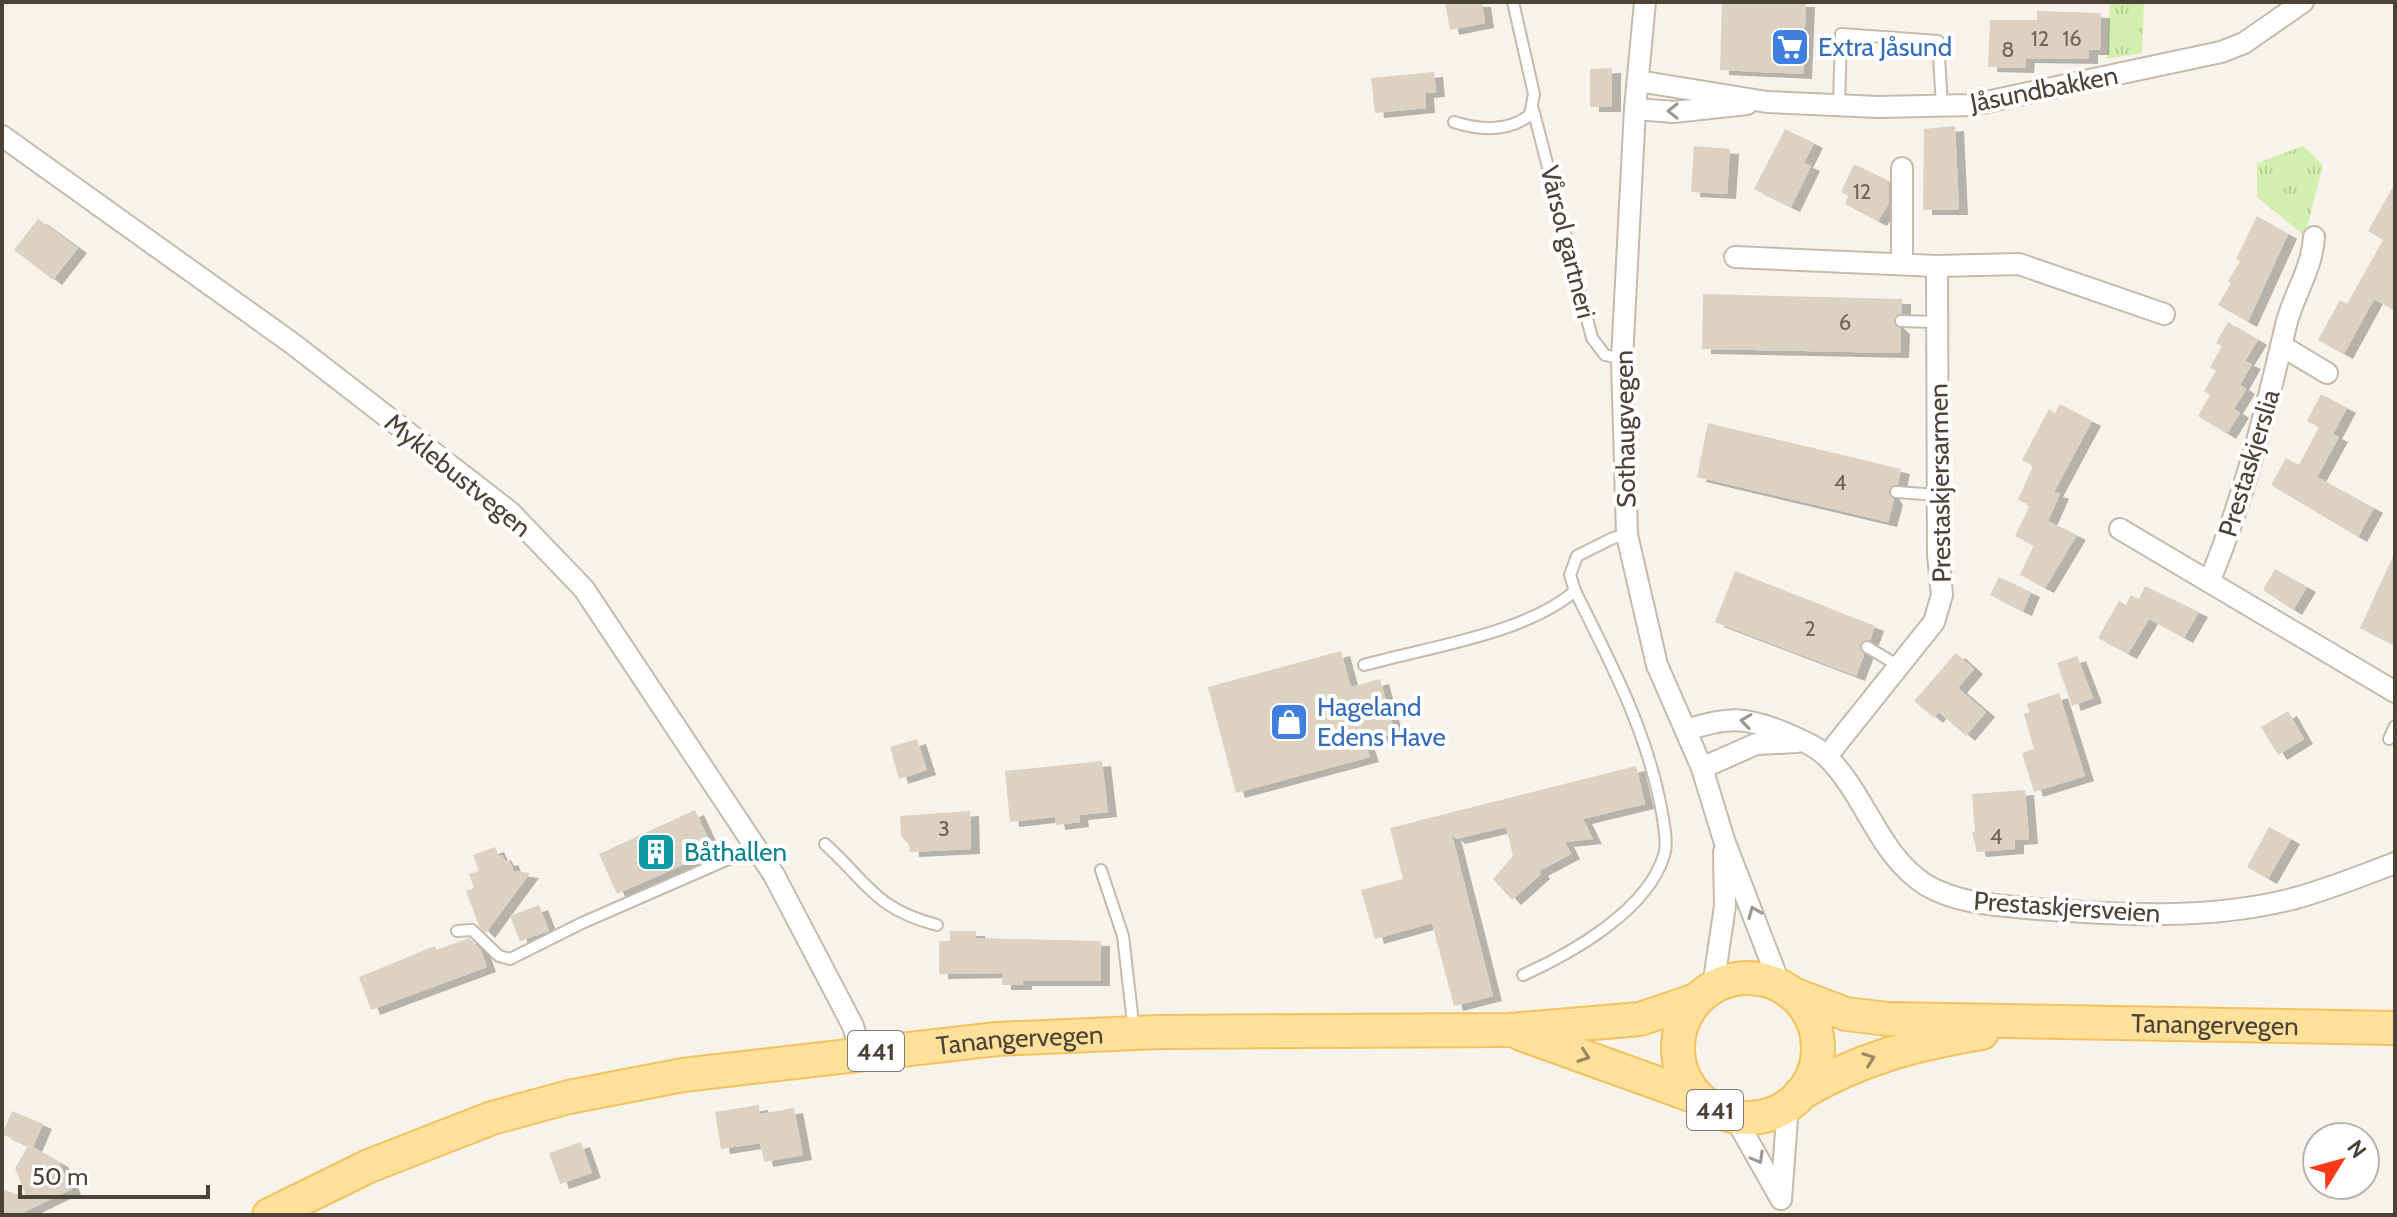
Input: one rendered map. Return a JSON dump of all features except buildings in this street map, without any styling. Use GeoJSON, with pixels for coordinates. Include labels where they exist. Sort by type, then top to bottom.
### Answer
{"type":"FeatureCollection","features":[{"type":"Feature","properties":{"kind":"main road","name":"441"},"geometry":{"type":"LineString","coordinates":[[1787,990],[1754,978],[1733,979],[1705,993],[1684,1018],[1678,1039],[1679,1060],[1686,1081],[1699,1098],[1715,1110],[1734,1116],[1758,1117],[1794,1100]]}},
{"type":"Feature","properties":{"kind":"main road","name":"Tanangervegen"},"geometry":{"type":"LineString","coordinates":[[1787,990],[1846,1014],[1874,1017],[2036,1024],[2395,1028]]}},
{"type":"Feature","properties":{"kind":"main road"},"geometry":{"type":"LineString","coordinates":[[1787,990],[1808,1011],[1816,1032],[1817,1054],[1812,1076],[1794,1100]]}},
{"type":"Feature","properties":{"kind":"main road","name":"Tanangervegen"},"geometry":{"type":"LineString","coordinates":[[287,1211],[423,1143],[492,1118],[553,1101],[683,1075],[997,1039],[1134,1033],[1510,1030],[1640,1019],[1705,993]]}},
{"type":"Feature","properties":{"kind":"main road","name":"Tanangervegen"},"geometry":{"type":"LineString","coordinates":[[1794,1100],[1836,1073],[1909,1046],[2036,1024]]}},
{"type":"Feature","properties":{"kind":"main road","name":"Tanangervegen"},"geometry":{"type":"LineString","coordinates":[[1510,1030],[1699,1098]]}},
{"type":"Feature","properties":{"kind":"street","name":"Sothaugvegen"},"geometry":{"type":"LineString","coordinates":[[1645,2],[1635,109],[1622,359],[1627,535],[1657,665],[1702,768],[1724,840],[1787,990]]}},
{"type":"Feature","properties":{"kind":"street","name":"Jåsundbakken"},"geometry":{"type":"LineString","coordinates":[[1638,81],[1767,102],[1972,105],[2221,52],[2244,43],[2303,2]]}},
{"type":"Feature","properties":{"kind":"street","name":"Jåsundbakken"},"geometry":{"type":"LineString","coordinates":[[1635,109],[1674,112],[1767,102]]}},
{"type":"Feature","properties":{"kind":"street","name":"Myklebustvegen"},"geometry":{"type":"LineString","coordinates":[[2,136],[293,344],[510,512],[584,589],[756,847],[853,1026],[861,1053]]}},
{"type":"Feature","properties":{"kind":"street"},"geometry":{"type":"LineString","coordinates":[[1902,168],[1902,264]]}},
{"type":"Feature","properties":{"kind":"street","name":"Prestaskjerslia"},"geometry":{"type":"LineString","coordinates":[[2210,580],[2240,505],[2294,301],[2310,269],[2314,237]]}},
{"type":"Feature","properties":{"kind":"street"},"geometry":{"type":"LineString","coordinates":[[1735,257],[1937,266],[2019,264],[2164,314]]}},
{"type":"Feature","properties":{"kind":"street","name":"Prestaskjersarmen"},"geometry":{"type":"LineString","coordinates":[[1827,756],[1934,622],[1942,595],[1938,495],[1937,266]]}},
{"type":"Feature","properties":{"kind":"street"},"geometry":{"type":"LineString","coordinates":[[2282,346],[2327,373]]}},
{"type":"Feature","properties":{"kind":"street"},"geometry":{"type":"LineString","coordinates":[[2120,529],[2395,692]]}},
{"type":"Feature","properties":{"kind":"street","name":"Prestaskjersveien"},"geometry":{"type":"LineString","coordinates":[[1686,730],[1725,718],[1755,720],[1827,756],[1850,785],[1899,863],[1926,885],[1955,898],[1987,904],[2151,916],[2217,911],[2291,899],[2395,863]]}},
{"type":"Feature","properties":{"kind":"street"},"geometry":{"type":"LineString","coordinates":[[1702,768],[1756,744],[1804,742]]}},
{"type":"Feature","properties":{"kind":"street","name":"Sothaugvegen"},"geometry":{"type":"LineString","coordinates":[[1705,993],[1725,906],[1724,840]]}},
{"type":"Feature","properties":{"kind":"street"},"geometry":{"type":"LineString","coordinates":[[1782,1207],[1794,1100]]}},
{"type":"Feature","properties":{"kind":"street"},"geometry":{"type":"LineString","coordinates":[[1734,1116],[1782,1207]]}},
{"type":"Feature","properties":{"kind":"lane","name":"Vårsol gartneri"},"geometry":{"type":"LineString","coordinates":[[1513,2],[1527,54],[1533,109],[1592,338],[1605,355],[1622,359]]}},
{"type":"Feature","properties":{"kind":"lane"},"geometry":{"type":"LineString","coordinates":[[1839,105],[1841,34],[1938,41],[1942,106]]}},
{"type":"Feature","properties":{"kind":"lane"},"geometry":{"type":"LineString","coordinates":[[1454,122],[1480,130],[1525,119],[1533,109]]}},
{"type":"Feature","properties":{"kind":"lane"},"geometry":{"type":"LineString","coordinates":[[1901,321],[1937,322]]}},
{"type":"Feature","properties":{"kind":"lane"},"geometry":{"type":"LineString","coordinates":[[1896,492],[1938,495]]}},
{"type":"Feature","properties":{"kind":"lane"},"geometry":{"type":"LineString","coordinates":[[1523,975],[1568,955],[1607,926],[1651,885],[1665,853],[1653,764],[1570,575],[1577,556],[1613,538],[1627,535]]}},
{"type":"Feature","properties":{"kind":"lane"},"geometry":{"type":"LineString","coordinates":[[1364,665],[1524,622],[1553,610],[1575,591]]}},
{"type":"Feature","properties":{"kind":"lane"},"geometry":{"type":"LineString","coordinates":[[1867,647],[1899,666]]}},
{"type":"Feature","properties":{"kind":"lane"},"geometry":{"type":"LineString","coordinates":[[2389,739],[2395,726]]}},
{"type":"Feature","properties":{"kind":"lane"},"geometry":{"type":"LineString","coordinates":[[825,844],[883,903],[907,917],[937,925]]}},
{"type":"Feature","properties":{"kind":"lane"},"geometry":{"type":"LineString","coordinates":[[457,931],[472,930],[499,956],[510,959],[582,923],[756,847]]}},
{"type":"Feature","properties":{"kind":"lane"},"geometry":{"type":"LineString","coordinates":[[1101,870],[1123,936],[1134,1033]]}},
{"type":"Feature","properties":{"kind":"green space"},"geometry":{"type":"Polygon","coordinates":[[[2110,2],[2144,2],[2142,53],[2107,59],[2110,2]]]}},
{"type":"Feature","properties":{"kind":"green space"},"geometry":{"type":"Polygon","coordinates":[[[2303,146],[2323,165],[2305,236],[2257,197],[2257,163],[2303,146]]]}},
{"type":"Feature","properties":{"kind":"place","name":"Extra Jåsund"},"geometry":{"type":"Point","coordinates":[1790,47]}},
{"type":"Feature","properties":{"kind":"place","name":"Hageland Edens Have"},"geometry":{"type":"Point","coordinates":[1289,722]}},
{"type":"Feature","properties":{"kind":"place","name":"Båthallen"},"geometry":{"type":"Point","coordinates":[656,852]}}]}
